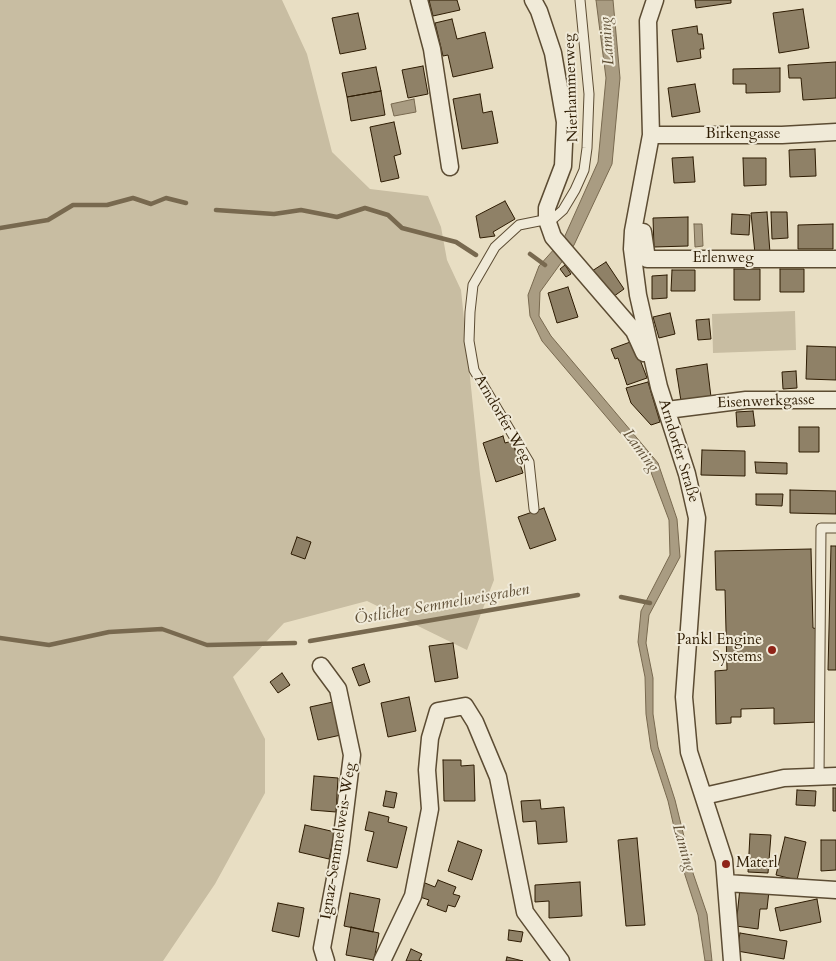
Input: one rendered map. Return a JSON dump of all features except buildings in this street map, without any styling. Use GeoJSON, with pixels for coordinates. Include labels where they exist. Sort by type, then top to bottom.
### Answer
{"type":"FeatureCollection","features":[{"type":"Feature","properties":{"kind":"street"},"geometry":{"type":"LineString","coordinates":[[420,0],[432,49],[450,167]]}},
{"type":"Feature","properties":{"kind":"street"},"geometry":{"type":"LineString","coordinates":[[533,0],[539,11],[553,53],[565,122],[563,166],[547,208],[547,220],[553,237],[634,331],[659,387]]}},
{"type":"Feature","properties":{"kind":"street","name":"Arndorfer Straße"},"geometry":{"type":"LineString","coordinates":[[656,0],[648,21],[650,135],[633,231],[632,249],[638,295],[659,387],[687,474],[697,518],[684,697],[690,752],[724,860],[732,961]]}},
{"type":"Feature","properties":{"kind":"street","name":"Birkengasse"},"geometry":{"type":"LineString","coordinates":[[650,135],[782,135],[836,132]]}},
{"type":"Feature","properties":{"kind":"street","name":"Erlenweg"},"geometry":{"type":"LineString","coordinates":[[633,231],[642,232],[647,259],[836,259]]}},
{"type":"Feature","properties":{"kind":"street","name":"Eisenwerkgasse"},"geometry":{"type":"LineString","coordinates":[[667,410],[746,400],[836,400]]}},
{"type":"Feature","properties":{"kind":"street","name":"Ignaz-Semmelweis-Weg"},"geometry":{"type":"LineString","coordinates":[[321,666],[338,689],[352,754],[340,852],[322,948],[326,961]]}},
{"type":"Feature","properties":{"kind":"street"},"geometry":{"type":"LineString","coordinates":[[382,961],[413,896],[430,809],[427,770],[430,738],[438,711],[465,706],[475,722],[498,777],[525,912],[561,961]]}},
{"type":"Feature","properties":{"kind":"street"},"geometry":{"type":"LineString","coordinates":[[704,796],[784,778],[836,776]]}},
{"type":"Feature","properties":{"kind":"street"},"geometry":{"type":"LineString","coordinates":[[726,883],[836,890]]}},
{"type":"Feature","properties":{"kind":"lane","name":"Nierhammerweg"},"geometry":{"type":"LineString","coordinates":[[547,220],[554,218],[563,210],[576,190],[584,170],[588,148],[589,94],[580,0]]}},
{"type":"Feature","properties":{"kind":"lane","name":"Arndorfer Weg"},"geometry":{"type":"LineString","coordinates":[[534,509],[529,462],[474,370],[469,341],[473,285],[495,247],[518,225],[547,220]]}},
{"type":"Feature","properties":{"kind":"lane"},"geometry":{"type":"LineString","coordinates":[[819,777],[822,528],[836,528]]}},
{"type":"Feature","properties":{"kind":"shaded area"},"geometry":{"type":"Polygon","coordinates":[[[0,0],[282,0],[307,54],[332,152],[370,189],[428,196],[441,227],[447,260],[461,290],[480,474],[494,580],[467,650],[367,601],[284,623],[233,677],[265,739],[265,793],[215,884],[163,961],[0,961],[0,0]]]}},
{"type":"Feature","properties":{"kind":"shaded area"},"geometry":{"type":"Polygon","coordinates":[[[795,311],[796,350],[713,353],[712,314],[795,311]]]}},
{"type":"Feature","properties":{"kind":"water","name":"Laming"},"geometry":{"type":"Polygon","coordinates":[[[596,0],[613,0],[620,78],[612,164],[574,245],[540,292],[539,316],[551,336],[658,463],[677,519],[680,557],[649,615],[646,643],[653,678],[653,714],[658,747],[675,800],[693,873],[707,914],[712,961],[705,961],[698,915],[685,875],[668,801],[651,749],[646,714],[645,677],[638,642],[641,611],[670,555],[669,520],[649,467],[542,341],[530,316],[528,295],[539,266],[564,238],[598,162],[606,78],[596,0]]]}},
{"type":"Feature","properties":{"kind":"water"},"geometry":{"type":"Polygon","coordinates":[[[414,99],[416,112],[394,116],[391,104],[414,99]]]}},
{"type":"Feature","properties":{"kind":"water"},"geometry":{"type":"Polygon","coordinates":[[[694,224],[702,224],[703,246],[695,247],[694,224]]]}},
{"type":"Feature","properties":{"kind":"waterway"},"geometry":{"type":"LineString","coordinates":[[0,228],[48,220],[73,205],[107,205],[133,198],[151,204],[166,198],[186,203]]}},
{"type":"Feature","properties":{"kind":"waterway"},"geometry":{"type":"LineString","coordinates":[[216,210],[274,214],[301,210],[337,217],[365,208],[388,215],[402,228],[456,242],[476,255]]}},
{"type":"Feature","properties":{"kind":"waterway"},"geometry":{"type":"LineString","coordinates":[[530,254],[545,265]]}},
{"type":"Feature","properties":{"kind":"waterway","name":"Östlicher Semmelweisgraben"},"geometry":{"type":"LineString","coordinates":[[310,641],[578,595]]}},
{"type":"Feature","properties":{"kind":"waterway","name":"Östlicher Semmelweisgraben"},"geometry":{"type":"LineString","coordinates":[[621,597],[650,603]]}},
{"type":"Feature","properties":{"kind":"waterway","name":"Östlicher Semmelweisgraben"},"geometry":{"type":"LineString","coordinates":[[0,638],[49,645],[109,632],[162,629],[207,645],[295,643]]}},
{"type":"Feature","properties":{"kind":"place","name":"Pankl Engine Systems"},"geometry":{"type":"Point","coordinates":[772,650]}},
{"type":"Feature","properties":{"kind":"place","name":"Materl"},"geometry":{"type":"Point","coordinates":[726,864]}}]}
